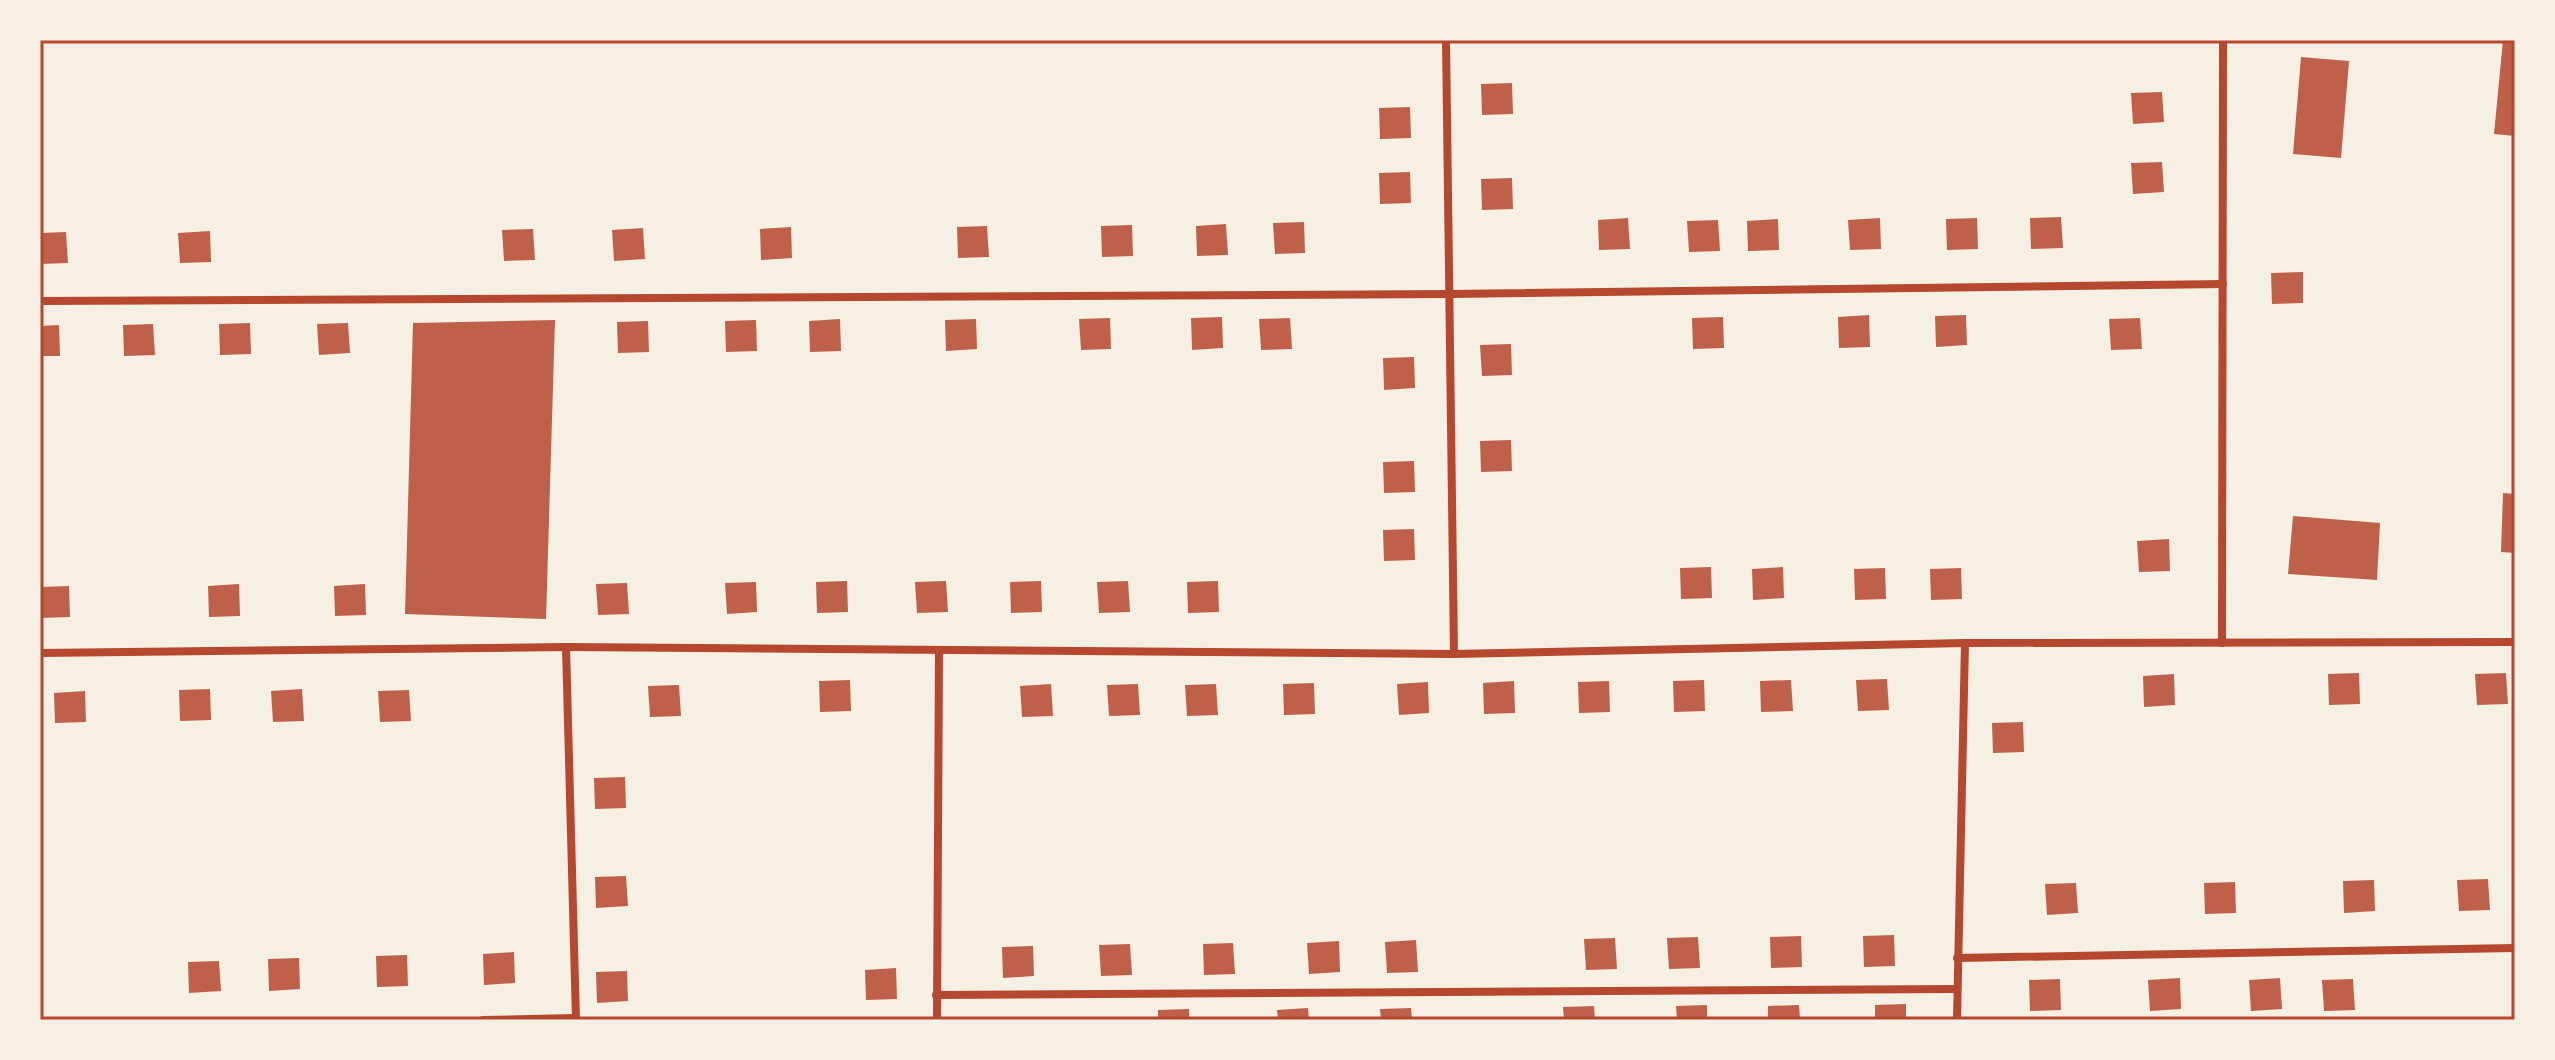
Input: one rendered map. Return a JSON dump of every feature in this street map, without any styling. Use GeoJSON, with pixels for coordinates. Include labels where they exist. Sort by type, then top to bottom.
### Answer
{"type":"FeatureCollection","features":[{"type":"Feature","properties":{"kind":"street"},"geometry":{"type":"LineString","coordinates":[[1446,40],[1454,654]]}},
{"type":"Feature","properties":{"kind":"street"},"geometry":{"type":"LineString","coordinates":[[2222,643],[2223,40]]}},
{"type":"Feature","properties":{"kind":"street"},"geometry":{"type":"LineString","coordinates":[[40,301],[1451,294],[2223,284]]}},
{"type":"Feature","properties":{"kind":"street"},"geometry":{"type":"LineString","coordinates":[[40,653],[566,647],[1454,654],[1965,643],[2515,642]]}},
{"type":"Feature","properties":{"kind":"street"},"geometry":{"type":"LineString","coordinates":[[1957,1020],[1965,643]]}},
{"type":"Feature","properties":{"kind":"street"},"geometry":{"type":"LineString","coordinates":[[483,1020],[576,1019],[566,647]]}},
{"type":"Feature","properties":{"kind":"street"},"geometry":{"type":"LineString","coordinates":[[937,1020],[939,651]]}},
{"type":"Feature","properties":{"kind":"street"},"geometry":{"type":"LineString","coordinates":[[1957,958],[2515,948]]}},
{"type":"Feature","properties":{"kind":"street"},"geometry":{"type":"LineString","coordinates":[[936,995],[1957,989]]}},
{"type":"Feature","properties":{"kind":"building"},"geometry":{"type":"Polygon","coordinates":[[[2503,40],[2515,40],[2515,136],[2494,134],[2503,40]]]}},
{"type":"Feature","properties":{"kind":"building"},"geometry":{"type":"Polygon","coordinates":[[[2301,57],[2349,61],[2341,158],[2293,154],[2301,57]]]}},
{"type":"Feature","properties":{"kind":"building"},"geometry":{"type":"Polygon","coordinates":[[[1512,83],[1513,114],[1482,115],[1481,84],[1512,83]]]}},
{"type":"Feature","properties":{"kind":"building"},"geometry":{"type":"Polygon","coordinates":[[[2162,92],[2164,122],[2133,124],[2131,93],[2162,92]]]}},
{"type":"Feature","properties":{"kind":"building"},"geometry":{"type":"Polygon","coordinates":[[[1410,107],[1411,138],[1380,139],[1379,108],[1410,107]]]}},
{"type":"Feature","properties":{"kind":"building"},"geometry":{"type":"Polygon","coordinates":[[[2162,162],[2164,192],[2133,194],[2131,163],[2162,162]]]}},
{"type":"Feature","properties":{"kind":"building"},"geometry":{"type":"Polygon","coordinates":[[[1410,172],[1411,203],[1380,204],[1379,173],[1410,172]]]}},
{"type":"Feature","properties":{"kind":"building"},"geometry":{"type":"Polygon","coordinates":[[[1512,178],[1513,209],[1482,210],[1481,179],[1512,178]]]}},
{"type":"Feature","properties":{"kind":"building"},"geometry":{"type":"Polygon","coordinates":[[[2061,217],[2063,248],[2031,249],[2030,218],[2061,217]]]}},
{"type":"Feature","properties":{"kind":"building"},"geometry":{"type":"Polygon","coordinates":[[[1628,218],[1630,249],[1599,250],[1598,220],[1628,218]]]}},
{"type":"Feature","properties":{"kind":"building"},"geometry":{"type":"Polygon","coordinates":[[[1880,218],[1881,249],[1850,250],[1848,220],[1880,218]]]}},
{"type":"Feature","properties":{"kind":"building"},"geometry":{"type":"Polygon","coordinates":[[[1977,218],[1978,249],[1947,250],[1946,219],[1977,218]]]}},
{"type":"Feature","properties":{"kind":"building"},"geometry":{"type":"Polygon","coordinates":[[[1778,219],[1779,250],[1748,251],[1747,221],[1778,219]]]}},
{"type":"Feature","properties":{"kind":"building"},"geometry":{"type":"Polygon","coordinates":[[[1718,220],[1720,251],[1689,252],[1687,221],[1718,220]]]}},
{"type":"Feature","properties":{"kind":"building"},"geometry":{"type":"Polygon","coordinates":[[[1304,222],[1305,253],[1275,254],[1273,223],[1304,222]]]}},
{"type":"Feature","properties":{"kind":"building"},"geometry":{"type":"Polygon","coordinates":[[[1226,224],[1228,255],[1197,256],[1196,226],[1226,224]]]}},
{"type":"Feature","properties":{"kind":"building"},"geometry":{"type":"Polygon","coordinates":[[[1132,225],[1133,256],[1102,257],[1101,226],[1132,225]]]}},
{"type":"Feature","properties":{"kind":"building"},"geometry":{"type":"Polygon","coordinates":[[[987,226],[989,257],[958,258],[957,227],[987,226]]]}},
{"type":"Feature","properties":{"kind":"building"},"geometry":{"type":"Polygon","coordinates":[[[791,227],[792,258],[761,260],[760,229],[791,227]]]}},
{"type":"Feature","properties":{"kind":"building"},"geometry":{"type":"Polygon","coordinates":[[[643,228],[645,259],[614,261],[612,230],[643,228]]]}},
{"type":"Feature","properties":{"kind":"building"},"geometry":{"type":"Polygon","coordinates":[[[533,229],[535,260],[504,261],[502,230],[533,229]]]}},
{"type":"Feature","properties":{"kind":"building"},"geometry":{"type":"Polygon","coordinates":[[[210,231],[211,262],[180,263],[178,233],[210,231]]]}},
{"type":"Feature","properties":{"kind":"building"},"geometry":{"type":"Polygon","coordinates":[[[66,232],[68,263],[40,264],[40,233],[66,232]]]}},
{"type":"Feature","properties":{"kind":"building"},"geometry":{"type":"Polygon","coordinates":[[[2303,272],[2303,303],[2272,304],[2271,273],[2303,272]]]}},
{"type":"Feature","properties":{"kind":"building"},"geometry":{"type":"Polygon","coordinates":[[[1869,315],[1870,347],[1839,348],[1838,317],[1869,315]]]}},
{"type":"Feature","properties":{"kind":"building"},"geometry":{"type":"Polygon","coordinates":[[[1966,315],[1967,345],[1936,347],[1935,316],[1966,315]]]}},
{"type":"Feature","properties":{"kind":"building"},"geometry":{"type":"Polygon","coordinates":[[[1222,317],[1223,348],[1192,350],[1191,318],[1222,317]]]}},
{"type":"Feature","properties":{"kind":"building"},"geometry":{"type":"Polygon","coordinates":[[[1723,317],[1724,348],[1693,349],[1692,318],[1723,317]]]}},
{"type":"Feature","properties":{"kind":"building"},"geometry":{"type":"Polygon","coordinates":[[[1110,318],[1111,349],[1081,350],[1079,319],[1110,318]]]}},
{"type":"Feature","properties":{"kind":"building"},"geometry":{"type":"Polygon","coordinates":[[[1290,318],[1292,349],[1261,350],[1259,319],[1290,318]]]}},
{"type":"Feature","properties":{"kind":"building"},"geometry":{"type":"Polygon","coordinates":[[[2140,318],[2142,349],[2111,350],[2109,319],[2140,318]]]}},
{"type":"Feature","properties":{"kind":"building"},"geometry":{"type":"Polygon","coordinates":[[[840,319],[841,351],[810,352],[809,321],[840,319]]]}},
{"type":"Feature","properties":{"kind":"building"},"geometry":{"type":"Polygon","coordinates":[[[976,319],[977,349],[946,351],[945,320],[976,319]]]}},
{"type":"Feature","properties":{"kind":"building"},"geometry":{"type":"Polygon","coordinates":[[[555,320],[546,619],[405,614],[413,323],[555,320]]]}},
{"type":"Feature","properties":{"kind":"building"},"geometry":{"type":"Polygon","coordinates":[[[756,320],[757,351],[726,352],[725,321],[756,320]]]}},
{"type":"Feature","properties":{"kind":"building"},"geometry":{"type":"Polygon","coordinates":[[[648,321],[649,352],[618,353],[617,322],[648,321]]]}},
{"type":"Feature","properties":{"kind":"building"},"geometry":{"type":"Polygon","coordinates":[[[250,323],[251,354],[220,355],[219,324],[250,323]]]}},
{"type":"Feature","properties":{"kind":"building"},"geometry":{"type":"Polygon","coordinates":[[[348,323],[350,353],[319,355],[317,324],[348,323]]]}},
{"type":"Feature","properties":{"kind":"building"},"geometry":{"type":"Polygon","coordinates":[[[153,324],[155,355],[124,356],[123,325],[153,324]]]}},
{"type":"Feature","properties":{"kind":"building"},"geometry":{"type":"Polygon","coordinates":[[[59,325],[60,356],[40,356],[40,326],[59,325]]]}},
{"type":"Feature","properties":{"kind":"building"},"geometry":{"type":"Polygon","coordinates":[[[1511,344],[1512,375],[1482,376],[1480,345],[1511,344]]]}},
{"type":"Feature","properties":{"kind":"building"},"geometry":{"type":"Polygon","coordinates":[[[1414,357],[1415,388],[1384,390],[1383,358],[1414,357]]]}},
{"type":"Feature","properties":{"kind":"building"},"geometry":{"type":"Polygon","coordinates":[[[1511,440],[1512,471],[1481,472],[1480,441],[1511,440]]]}},
{"type":"Feature","properties":{"kind":"building"},"geometry":{"type":"Polygon","coordinates":[[[1414,461],[1415,492],[1384,493],[1383,462],[1414,461]]]}},
{"type":"Feature","properties":{"kind":"building"},"geometry":{"type":"Polygon","coordinates":[[[2503,493],[2515,494],[2515,553],[2501,552],[2503,493]]]}},
{"type":"Feature","properties":{"kind":"building"},"geometry":{"type":"Polygon","coordinates":[[[2293,516],[2380,523],[2377,580],[2288,574],[2293,516]]]}},
{"type":"Feature","properties":{"kind":"building"},"geometry":{"type":"Polygon","coordinates":[[[1414,529],[1415,560],[1384,561],[1383,530],[1414,529]]]}},
{"type":"Feature","properties":{"kind":"building"},"geometry":{"type":"Polygon","coordinates":[[[2169,539],[2170,571],[2139,572],[2137,541],[2169,539]]]}},
{"type":"Feature","properties":{"kind":"building"},"geometry":{"type":"Polygon","coordinates":[[[1711,567],[1712,598],[1681,599],[1680,568],[1711,567]]]}},
{"type":"Feature","properties":{"kind":"building"},"geometry":{"type":"Polygon","coordinates":[[[1783,567],[1784,598],[1753,600],[1752,569],[1783,567]]]}},
{"type":"Feature","properties":{"kind":"building"},"geometry":{"type":"Polygon","coordinates":[[[1885,568],[1886,599],[1855,600],[1854,569],[1885,568]]]}},
{"type":"Feature","properties":{"kind":"building"},"geometry":{"type":"Polygon","coordinates":[[[1961,568],[1962,599],[1931,600],[1930,569],[1961,568]]]}},
{"type":"Feature","properties":{"kind":"building"},"geometry":{"type":"Polygon","coordinates":[[[847,581],[848,612],[817,613],[816,582],[847,581]]]}},
{"type":"Feature","properties":{"kind":"building"},"geometry":{"type":"Polygon","coordinates":[[[946,581],[948,612],[917,613],[915,582],[946,581]]]}},
{"type":"Feature","properties":{"kind":"building"},"geometry":{"type":"Polygon","coordinates":[[[1041,581],[1042,612],[1011,613],[1010,582],[1041,581]]]}},
{"type":"Feature","properties":{"kind":"building"},"geometry":{"type":"Polygon","coordinates":[[[1128,581],[1130,612],[1099,613],[1097,582],[1128,581]]]}},
{"type":"Feature","properties":{"kind":"building"},"geometry":{"type":"Polygon","coordinates":[[[1218,581],[1219,612],[1188,613],[1187,582],[1218,581]]]}},
{"type":"Feature","properties":{"kind":"building"},"geometry":{"type":"Polygon","coordinates":[[[756,582],[757,612],[727,614],[725,583],[756,582]]]}},
{"type":"Feature","properties":{"kind":"building"},"geometry":{"type":"Polygon","coordinates":[[[627,583],[629,614],[598,615],[596,584],[627,583]]]}},
{"type":"Feature","properties":{"kind":"building"},"geometry":{"type":"Polygon","coordinates":[[[239,584],[240,616],[209,617],[208,586],[239,584]]]}},
{"type":"Feature","properties":{"kind":"building"},"geometry":{"type":"Polygon","coordinates":[[[365,584],[366,615],[335,616],[334,586],[365,584]]]}},
{"type":"Feature","properties":{"kind":"building"},"geometry":{"type":"Polygon","coordinates":[[[69,586],[70,617],[40,618],[40,587],[69,586]]]}},
{"type":"Feature","properties":{"kind":"building"},"geometry":{"type":"Polygon","coordinates":[[[2359,673],[2360,704],[2329,705],[2328,674],[2359,673]]]}},
{"type":"Feature","properties":{"kind":"building"},"geometry":{"type":"Polygon","coordinates":[[[2506,673],[2508,704],[2477,705],[2475,674],[2506,673]]]}},
{"type":"Feature","properties":{"kind":"building"},"geometry":{"type":"Polygon","coordinates":[[[2174,674],[2175,705],[2144,707],[2143,676],[2174,674]]]}},
{"type":"Feature","properties":{"kind":"building"},"geometry":{"type":"Polygon","coordinates":[[[1887,679],[1889,710],[1858,711],[1856,680],[1887,679]]]}},
{"type":"Feature","properties":{"kind":"building"},"geometry":{"type":"Polygon","coordinates":[[[850,680],[851,711],[820,712],[819,681],[850,680]]]}},
{"type":"Feature","properties":{"kind":"building"},"geometry":{"type":"Polygon","coordinates":[[[1704,680],[1705,711],[1674,712],[1673,681],[1704,680]]]}},
{"type":"Feature","properties":{"kind":"building"},"geometry":{"type":"Polygon","coordinates":[[[1791,680],[1793,711],[1761,712],[1760,681],[1791,680]]]}},
{"type":"Feature","properties":{"kind":"building"},"geometry":{"type":"Polygon","coordinates":[[[1514,681],[1515,713],[1484,714],[1483,683],[1514,681]]]}},
{"type":"Feature","properties":{"kind":"building"},"geometry":{"type":"Polygon","coordinates":[[[1609,681],[1610,712],[1579,713],[1578,682],[1609,681]]]}},
{"type":"Feature","properties":{"kind":"building"},"geometry":{"type":"Polygon","coordinates":[[[1428,682],[1429,713],[1399,715],[1397,684],[1428,682]]]}},
{"type":"Feature","properties":{"kind":"building"},"geometry":{"type":"Polygon","coordinates":[[[1314,683],[1315,714],[1284,715],[1283,684],[1314,683]]]}},
{"type":"Feature","properties":{"kind":"building"},"geometry":{"type":"Polygon","coordinates":[[[1051,684],[1053,716],[1022,717],[1020,686],[1051,684]]]}},
{"type":"Feature","properties":{"kind":"building"},"geometry":{"type":"Polygon","coordinates":[[[1138,684],[1140,715],[1109,716],[1107,685],[1138,684]]]}},
{"type":"Feature","properties":{"kind":"building"},"geometry":{"type":"Polygon","coordinates":[[[1216,684],[1218,715],[1187,716],[1185,685],[1216,684]]]}},
{"type":"Feature","properties":{"kind":"building"},"geometry":{"type":"Polygon","coordinates":[[[679,685],[681,716],[650,717],[648,686],[679,685]]]}},
{"type":"Feature","properties":{"kind":"building"},"geometry":{"type":"Polygon","coordinates":[[[210,689],[211,720],[180,721],[179,690],[210,689]]]}},
{"type":"Feature","properties":{"kind":"building"},"geometry":{"type":"Polygon","coordinates":[[[302,689],[304,721],[273,722],[271,691],[302,689]]]}},
{"type":"Feature","properties":{"kind":"building"},"geometry":{"type":"Polygon","coordinates":[[[409,690],[411,721],[380,722],[378,691],[409,690]]]}},
{"type":"Feature","properties":{"kind":"building"},"geometry":{"type":"Polygon","coordinates":[[[85,691],[86,722],[55,723],[54,693],[85,691]]]}},
{"type":"Feature","properties":{"kind":"building"},"geometry":{"type":"Polygon","coordinates":[[[2023,722],[2024,752],[1993,753],[1992,723],[2023,722]]]}},
{"type":"Feature","properties":{"kind":"building"},"geometry":{"type":"Polygon","coordinates":[[[625,777],[626,808],[595,809],[594,778],[625,777]]]}},
{"type":"Feature","properties":{"kind":"building"},"geometry":{"type":"Polygon","coordinates":[[[626,876],[628,906],[596,908],[595,877],[626,876]]]}},
{"type":"Feature","properties":{"kind":"building"},"geometry":{"type":"Polygon","coordinates":[[[2488,879],[2490,910],[2459,911],[2457,880],[2488,879]]]}},
{"type":"Feature","properties":{"kind":"building"},"geometry":{"type":"Polygon","coordinates":[[[2374,880],[2375,911],[2344,913],[2343,881],[2374,880]]]}},
{"type":"Feature","properties":{"kind":"building"},"geometry":{"type":"Polygon","coordinates":[[[2235,882],[2236,913],[2205,914],[2204,883],[2235,882]]]}},
{"type":"Feature","properties":{"kind":"building"},"geometry":{"type":"Polygon","coordinates":[[[2076,883],[2078,913],[2047,915],[2045,884],[2076,883]]]}},
{"type":"Feature","properties":{"kind":"building"},"geometry":{"type":"Polygon","coordinates":[[[1894,935],[1895,966],[1864,967],[1863,936],[1894,935]]]}},
{"type":"Feature","properties":{"kind":"building"},"geometry":{"type":"Polygon","coordinates":[[[1801,936],[1802,967],[1771,968],[1770,937],[1801,936]]]}},
{"type":"Feature","properties":{"kind":"building"},"geometry":{"type":"Polygon","coordinates":[[[1698,937],[1700,968],[1669,969],[1667,938],[1698,937]]]}},
{"type":"Feature","properties":{"kind":"building"},"geometry":{"type":"Polygon","coordinates":[[[1615,938],[1617,969],[1586,970],[1584,939],[1615,938]]]}},
{"type":"Feature","properties":{"kind":"building"},"geometry":{"type":"Polygon","coordinates":[[[1416,940],[1418,972],[1387,973],[1385,942],[1416,940]]]}},
{"type":"Feature","properties":{"kind":"building"},"geometry":{"type":"Polygon","coordinates":[[[1339,941],[1340,972],[1309,974],[1307,943],[1339,941]]]}},
{"type":"Feature","properties":{"kind":"building"},"geometry":{"type":"Polygon","coordinates":[[[1233,943],[1235,974],[1204,975],[1203,944],[1233,943]]]}},
{"type":"Feature","properties":{"kind":"building"},"geometry":{"type":"Polygon","coordinates":[[[1130,944],[1132,975],[1101,976],[1099,945],[1130,944]]]}},
{"type":"Feature","properties":{"kind":"building"},"geometry":{"type":"Polygon","coordinates":[[[1033,946],[1034,976],[1003,978],[1002,947],[1033,946]]]}},
{"type":"Feature","properties":{"kind":"building"},"geometry":{"type":"Polygon","coordinates":[[[514,952],[515,983],[484,985],[483,954],[514,952]]]}},
{"type":"Feature","properties":{"kind":"building"},"geometry":{"type":"Polygon","coordinates":[[[407,955],[408,986],[377,987],[376,956],[407,955]]]}},
{"type":"Feature","properties":{"kind":"building"},"geometry":{"type":"Polygon","coordinates":[[[299,958],[300,989],[269,991],[268,959],[299,958]]]}},
{"type":"Feature","properties":{"kind":"building"},"geometry":{"type":"Polygon","coordinates":[[[219,961],[221,991],[189,993],[188,962],[219,961]]]}},
{"type":"Feature","properties":{"kind":"building"},"geometry":{"type":"Polygon","coordinates":[[[896,968],[897,999],[866,1000],[865,970],[896,968]]]}},
{"type":"Feature","properties":{"kind":"building"},"geometry":{"type":"Polygon","coordinates":[[[627,971],[628,1001],[597,1003],[596,972],[627,971]]]}},
{"type":"Feature","properties":{"kind":"building"},"geometry":{"type":"Polygon","coordinates":[[[2180,978],[2181,1009],[2150,1011],[2148,980],[2180,978]]]}},
{"type":"Feature","properties":{"kind":"building"},"geometry":{"type":"Polygon","coordinates":[[[2280,978],[2282,1009],[2251,1011],[2249,980],[2280,978]]]}},
{"type":"Feature","properties":{"kind":"building"},"geometry":{"type":"Polygon","coordinates":[[[2060,979],[2061,1010],[2030,1011],[2029,980],[2060,979]]]}},
{"type":"Feature","properties":{"kind":"building"},"geometry":{"type":"Polygon","coordinates":[[[2353,979],[2355,1010],[2324,1011],[2322,980],[2353,979]]]}},
{"type":"Feature","properties":{"kind":"building"},"geometry":{"type":"Polygon","coordinates":[[[1906,1004],[1906,1020],[1875,1020],[1875,1005],[1906,1004]]]}},
{"type":"Feature","properties":{"kind":"building"},"geometry":{"type":"Polygon","coordinates":[[[1707,1005],[1707,1020],[1677,1020],[1676,1006],[1707,1005]]]}},
{"type":"Feature","properties":{"kind":"building"},"geometry":{"type":"Polygon","coordinates":[[[1799,1005],[1800,1020],[1768,1020],[1768,1006],[1799,1005]]]}},
{"type":"Feature","properties":{"kind":"building"},"geometry":{"type":"Polygon","coordinates":[[[1594,1006],[1595,1020],[1564,1020],[1563,1007],[1594,1006]]]}},
{"type":"Feature","properties":{"kind":"building"},"geometry":{"type":"Polygon","coordinates":[[[1308,1008],[1309,1020],[1278,1020],[1277,1010],[1308,1008]]]}},
{"type":"Feature","properties":{"kind":"building"},"geometry":{"type":"Polygon","coordinates":[[[1411,1008],[1412,1020],[1381,1020],[1380,1009],[1411,1008]]]}},
{"type":"Feature","properties":{"kind":"building"},"geometry":{"type":"Polygon","coordinates":[[[1189,1009],[1189,1020],[1158,1020],[1158,1010],[1189,1009]]]}}]}
